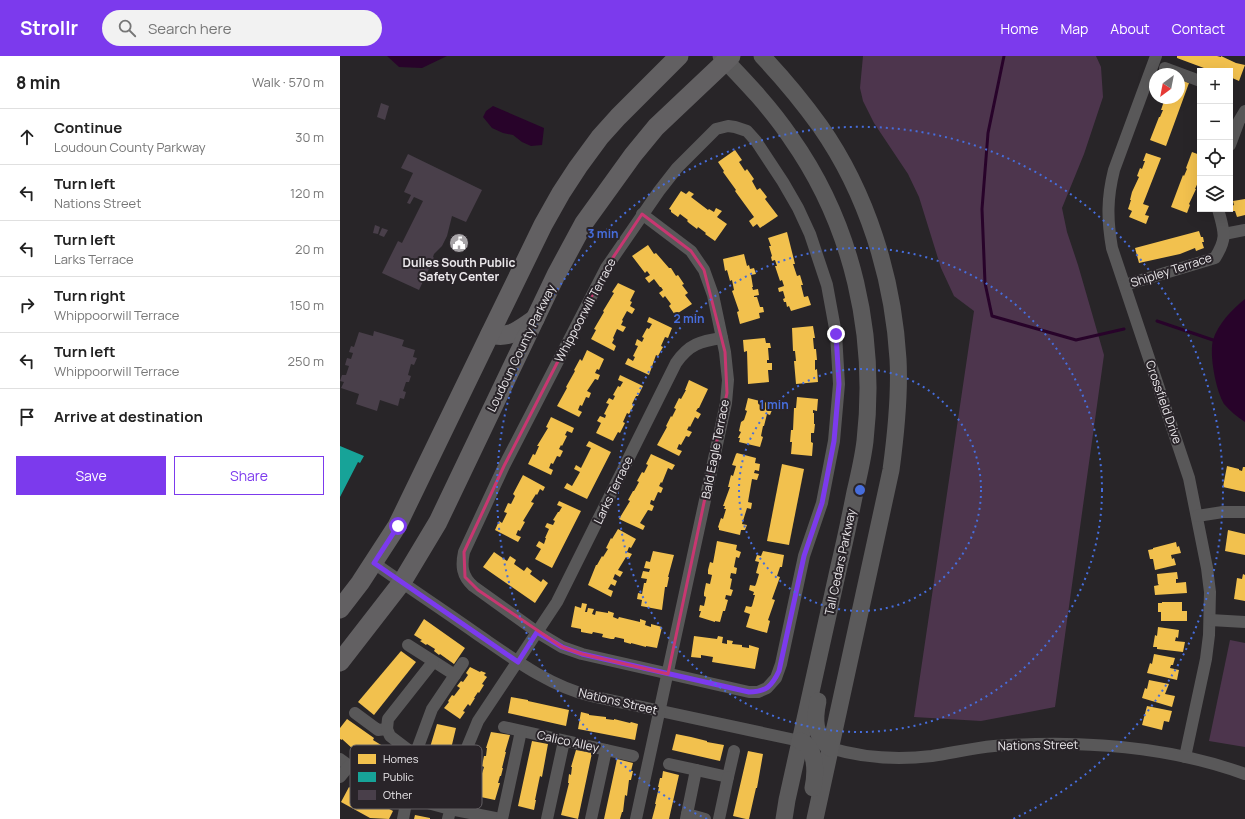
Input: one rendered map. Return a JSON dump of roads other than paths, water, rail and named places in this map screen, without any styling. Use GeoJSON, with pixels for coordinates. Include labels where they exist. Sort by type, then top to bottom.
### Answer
{"type":"FeatureCollection","features":[{"type":"Feature","properties":{"kind":"main road"},"geometry":{"type":"LineString","coordinates":[[340,609],[374,563],[400,521],[547,218],[578,167],[600,137],[618,117],[679,56]]}},
{"type":"Feature","properties":{"kind":"main road"},"geometry":{"type":"LineString","coordinates":[[762,56],[798,96],[821,127],[854,186],[880,253],[895,324],[898,360],[897,431],[891,470],[815,819]]}},
{"type":"Feature","properties":{"kind":"main road","name":"Loudoun County Parkway"},"geometry":{"type":"LineString","coordinates":[[340,662],[402,582],[438,522],[570,246],[584,223],[612,183],[656,127],[726,58]]}},
{"type":"Feature","properties":{"kind":"main road","name":"Tall Cedars Parkway"},"geometry":{"type":"LineString","coordinates":[[726,58],[791,137],[824,193],[853,267],[864,320],[866,344],[869,398],[865,444],[784,819]]}},
{"type":"Feature","properties":{"kind":"main road"},"geometry":{"type":"LineString","coordinates":[[490,334],[501,337],[516,332],[535,319]]}},
{"type":"Feature","properties":{"kind":"main road"},"geometry":{"type":"LineString","coordinates":[[818,665],[822,674],[822,679],[815,719],[822,742],[830,748]]}},
{"type":"Feature","properties":{"kind":"main road"},"geometry":{"type":"LineString","coordinates":[[800,741],[805,743],[811,752],[815,774],[807,819]]}},
{"type":"Feature","properties":{"kind":"street","name":"Crossfield Drive"},"geometry":{"type":"LineString","coordinates":[[1156,56],[1114,170],[1109,188],[1107,208],[1108,228],[1112,248],[1189,478],[1207,568],[1210,592],[1210,620],[1206,659],[1185,757]]}},
{"type":"Feature","properties":{"kind":"street"},"geometry":{"type":"LineString","coordinates":[[1185,75],[1197,80]]}},
{"type":"Feature","properties":{"kind":"street"},"geometry":{"type":"LineString","coordinates":[[1232,140],[1239,121],[1245,112]]}},
{"type":"Feature","properties":{"kind":"street","name":"Whippoorwill Terrace"},"geometry":{"type":"LineString","coordinates":[[728,126],[747,131],[756,141],[783,182],[810,234],[827,285],[836,334],[839,384],[834,441],[822,503],[804,556],[781,664],[772,684],[758,692],[749,692],[668,674],[582,654],[562,647],[537,632],[478,590],[468,582],[463,572],[462,562],[464,552],[504,466],[606,268],[642,214],[678,168],[716,129],[728,126]]}},
{"type":"Feature","properties":{"kind":"street"},"geometry":{"type":"LineString","coordinates":[[1219,212],[1224,234],[1245,230]]}},
{"type":"Feature","properties":{"kind":"street","name":"Bald Eagle Terrace"},"geometry":{"type":"LineString","coordinates":[[636,819],[726,403],[727,366],[715,304],[704,270],[690,251],[642,214]]}},
{"type":"Feature","properties":{"kind":"street","name":"Shipley Terrace"},"geometry":{"type":"LineString","coordinates":[[1124,285],[1215,258],[1221,248],[1224,234]]}},
{"type":"Feature","properties":{"kind":"street","name":"Larks Terrace"},"geometry":{"type":"LineString","coordinates":[[469,745],[478,722],[557,602],[676,363],[691,347],[705,340],[722,338]]}},
{"type":"Feature","properties":{"kind":"street"},"geometry":{"type":"LineString","coordinates":[[1197,516],[1223,512],[1245,512]]}},
{"type":"Feature","properties":{"kind":"street","name":"Nations Street"},"geometry":{"type":"LineString","coordinates":[[374,563],[518,662],[553,681],[582,693],[800,741]]}},
{"type":"Feature","properties":{"kind":"street"},"geometry":{"type":"LineString","coordinates":[[1210,620],[1245,622]]}},
{"type":"Feature","properties":{"kind":"street"},"geometry":{"type":"LineString","coordinates":[[408,645],[455,675]]}},
{"type":"Feature","properties":{"kind":"street"},"geometry":{"type":"LineString","coordinates":[[402,745],[390,736],[387,729],[388,719],[433,662]]}},
{"type":"Feature","properties":{"kind":"street"},"geometry":{"type":"LineString","coordinates":[[419,745],[432,709],[463,664]]}},
{"type":"Feature","properties":{"kind":"street"},"geometry":{"type":"LineString","coordinates":[[356,713],[378,730],[387,729]]}},
{"type":"Feature","properties":{"kind":"street","name":"Calico Alley"},"geometry":{"type":"LineString","coordinates":[[504,727],[633,756]]}},
{"type":"Feature","properties":{"kind":"street"},"geometry":{"type":"LineString","coordinates":[[436,809],[449,814],[497,819],[521,731]]}},
{"type":"Feature","properties":{"kind":"street"},"geometry":{"type":"LineString","coordinates":[[547,819],[564,741]]}},
{"type":"Feature","properties":{"kind":"street","name":"Nations Street"},"geometry":{"type":"LineString","coordinates":[[830,748],[858,755],[902,758],[932,756],[990,746],[1060,743],[1098,745],[1133,748],[1185,757],[1245,774]]}},
{"type":"Feature","properties":{"kind":"street"},"geometry":{"type":"LineString","coordinates":[[591,819],[606,750]]}},
{"type":"Feature","properties":{"kind":"street"},"geometry":{"type":"LineString","coordinates":[[719,819],[734,751]]}},
{"type":"Feature","properties":{"kind":"street"},"geometry":{"type":"LineString","coordinates":[[340,777],[344,763]]}},
{"type":"Feature","properties":{"kind":"street"},"geometry":{"type":"LineString","coordinates":[[669,764],[728,777]]}},
{"type":"Feature","properties":{"kind":"street"},"geometry":{"type":"LineString","coordinates":[[696,770],[686,817],[705,819]]}},
{"type":"Feature","properties":{"kind":"street"},"geometry":{"type":"LineString","coordinates":[[403,819],[404,809]]}},
{"type":"Feature","properties":{"kind":"waterway"},"geometry":{"type":"LineString","coordinates":[[1004,56],[988,133],[982,209],[985,283],[992,316],[1076,340],[1124,329]]}},
{"type":"Feature","properties":{"kind":"waterway"},"geometry":{"type":"LineString","coordinates":[[1157,321],[1213,340]]}},
{"type":"Feature","properties":{"kind":"place","name":"Dulles South Public Safety Center"},"geometry":{"type":"Point","coordinates":[459,243]}}]}
